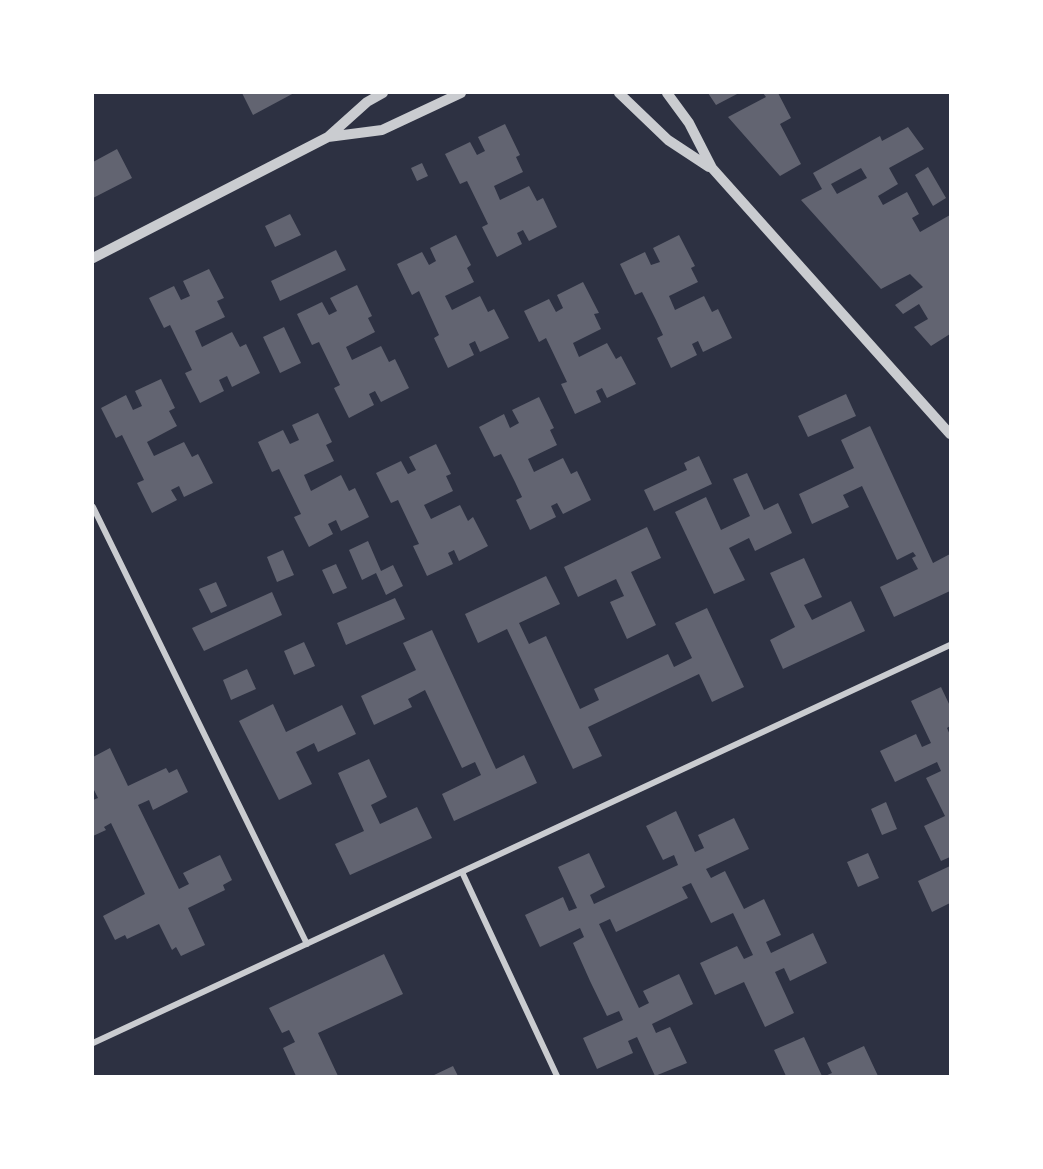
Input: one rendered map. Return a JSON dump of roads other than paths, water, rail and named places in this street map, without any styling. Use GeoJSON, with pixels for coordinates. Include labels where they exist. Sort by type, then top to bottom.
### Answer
{"type":"FeatureCollection","features":[{"type":"Feature","properties":{"kind":"street"},"geometry":{"type":"LineString","coordinates":[[93,258],[328,137],[367,102],[383,93]]}},
{"type":"Feature","properties":{"kind":"street"},"geometry":{"type":"LineString","coordinates":[[328,137],[382,130],[460,93]]}},
{"type":"Feature","properties":{"kind":"street"},"geometry":{"type":"LineString","coordinates":[[620,93],[668,140],[712,168]]}},
{"type":"Feature","properties":{"kind":"street"},"geometry":{"type":"LineString","coordinates":[[667,93],[689,123],[712,168],[950,434]]}},
{"type":"Feature","properties":{"kind":"street"},"geometry":{"type":"LineString","coordinates":[[93,507],[307,944]]}},
{"type":"Feature","properties":{"kind":"street"},"geometry":{"type":"LineString","coordinates":[[93,1043],[950,645]]}},
{"type":"Feature","properties":{"kind":"street"},"geometry":{"type":"LineString","coordinates":[[462,872],[557,1076]]}}]}
